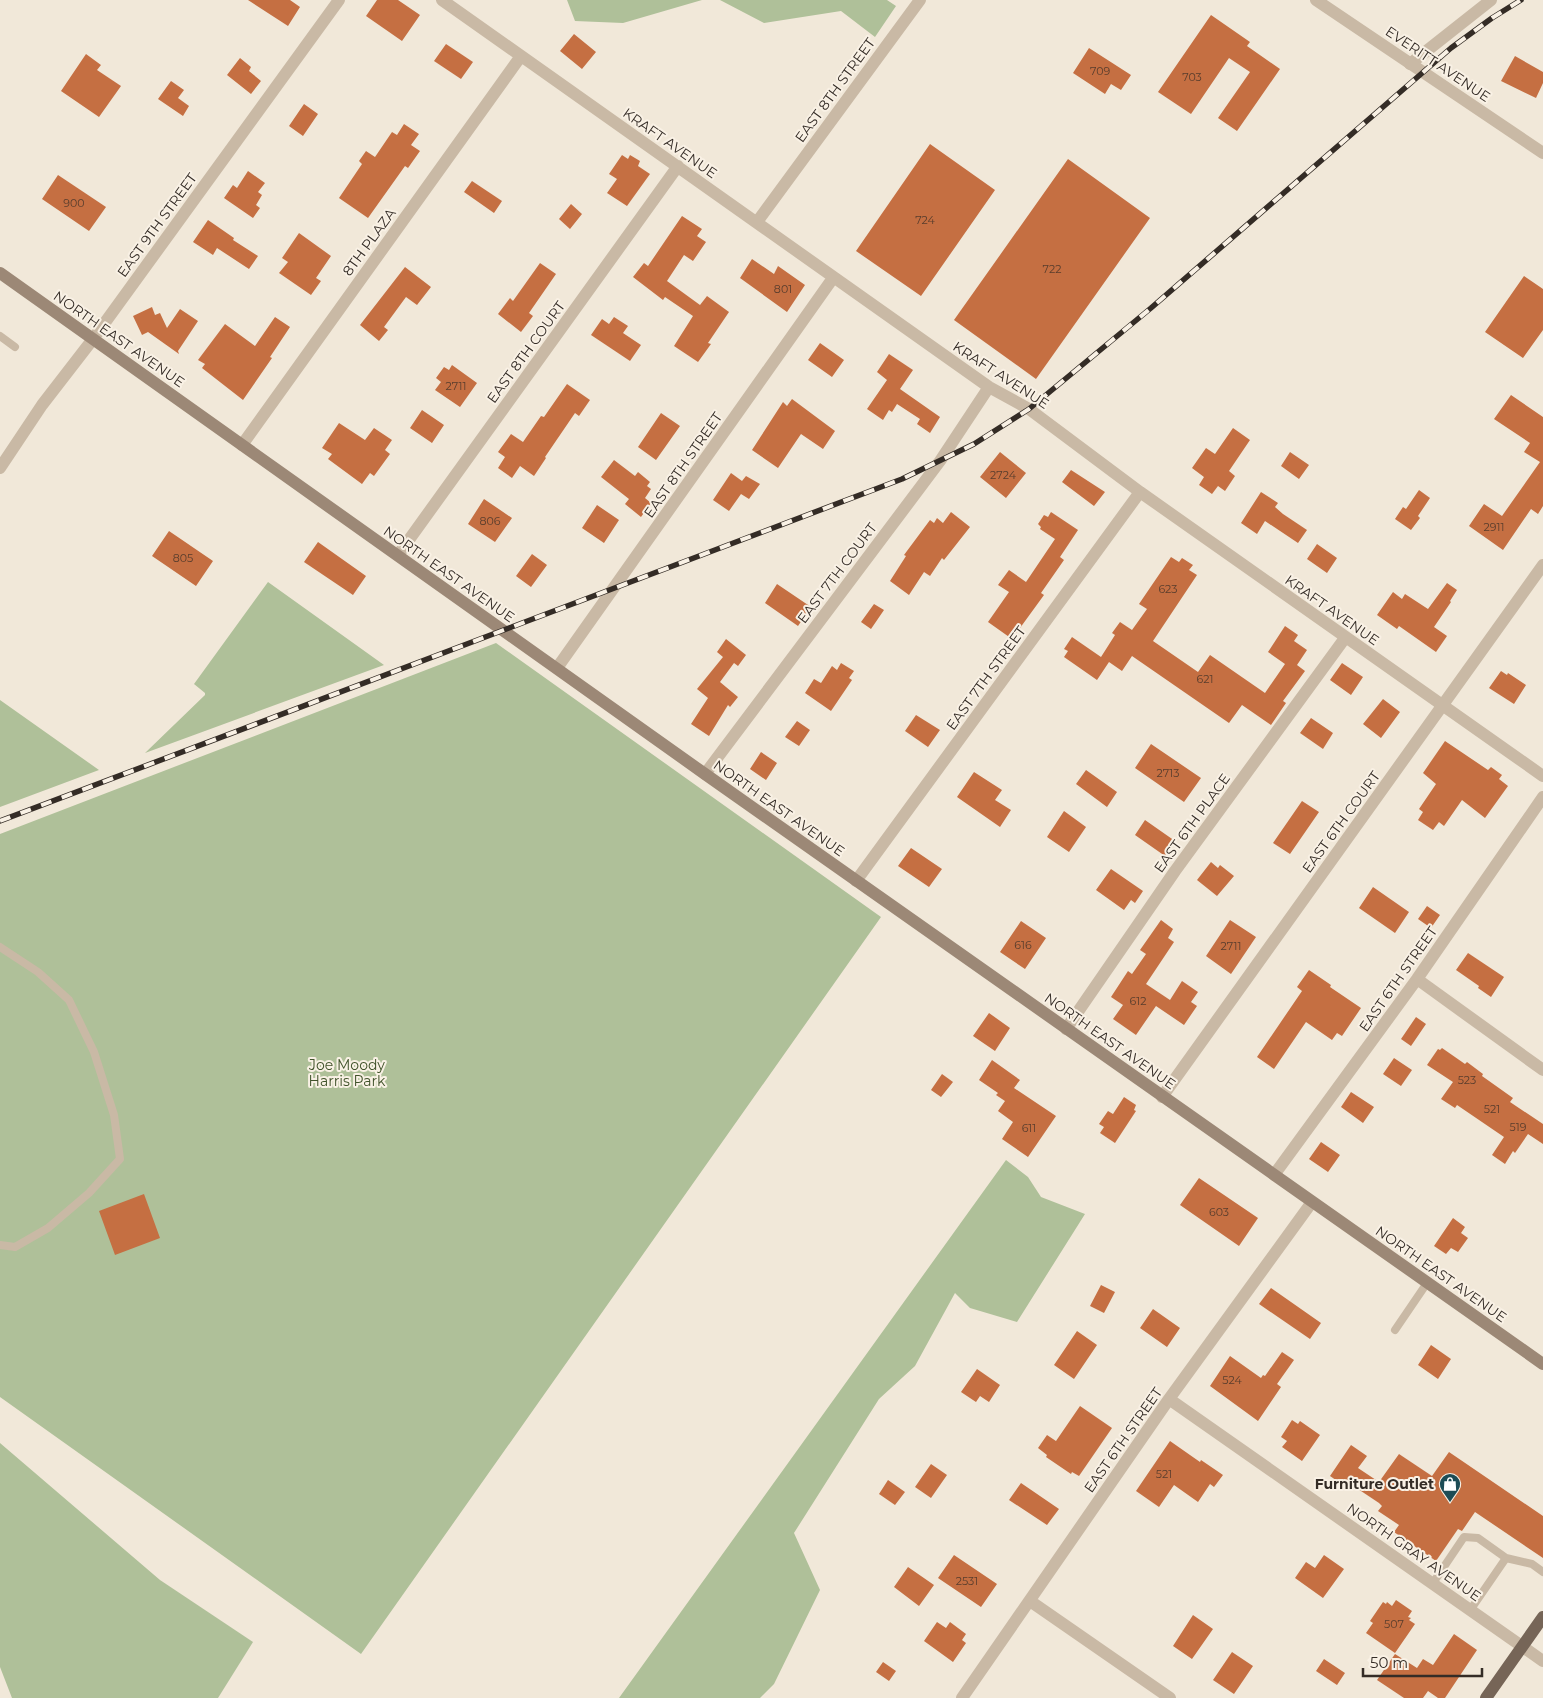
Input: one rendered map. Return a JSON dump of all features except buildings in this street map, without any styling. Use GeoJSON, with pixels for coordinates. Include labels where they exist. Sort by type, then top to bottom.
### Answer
{"type":"FeatureCollection","features":[{"type":"Feature","properties":{"kind":"main road","name":"NORTH EAST AVENUE"},"geometry":{"type":"LineString","coordinates":[[0,273],[856,881],[1543,1364]]}},
{"type":"Feature","properties":{"kind":"main road"},"geometry":{"type":"LineString","coordinates":[[1486,1698],[1543,1617]]}},
{"type":"Feature","properties":{"kind":"street","name":"EAST 9TH STREET"},"geometry":{"type":"LineString","coordinates":[[0,468],[42,405],[93,339],[339,0]]}},
{"type":"Feature","properties":{"kind":"street","name":"KRAFT AVENUE"},"geometry":{"type":"LineString","coordinates":[[442,0],[834,278],[989,386],[1028,409],[1140,492],[1543,776]]}},
{"type":"Feature","properties":{"kind":"street","name":"EAST 8TH STREET"},"geometry":{"type":"LineString","coordinates":[[757,222],[920,0]]}},
{"type":"Feature","properties":{"kind":"street","name":"EVERITT AVENUE"},"geometry":{"type":"LineString","coordinates":[[1316,0],[1543,152]]}},
{"type":"Feature","properties":{"kind":"street"},"geometry":{"type":"LineString","coordinates":[[1410,64],[1491,0]]}},
{"type":"Feature","properties":{"kind":"street","name":"8TH PLAZA"},"geometry":{"type":"LineString","coordinates":[[242,445],[521,56]]}},
{"type":"Feature","properties":{"kind":"street","name":"EAST 8TH COURT"},"geometry":{"type":"LineString","coordinates":[[398,555],[678,166]]}},
{"type":"Feature","properties":{"kind":"street","name":"EAST 8TH STREET"},"geometry":{"type":"LineString","coordinates":[[557,668],[834,278]]}},
{"type":"Feature","properties":{"kind":"street","name":"EAST 7TH COURT"},"geometry":{"type":"LineString","coordinates":[[705,774],[940,461],[989,386]]}},
{"type":"Feature","properties":{"kind":"street","name":"EAST 7TH STREET"},"geometry":{"type":"LineString","coordinates":[[856,881],[1140,492]]}},
{"type":"Feature","properties":{"kind":"street","name":"EAST 6TH COURT"},"geometry":{"type":"LineString","coordinates":[[1162,1097],[1543,565]]}},
{"type":"Feature","properties":{"kind":"street","name":"EAST 6TH PLACE"},"geometry":{"type":"LineString","coordinates":[[1066,1029],[1175,871],[1345,638]]}},
{"type":"Feature","properties":{"kind":"street","name":"EAST 6TH STREET"},"geometry":{"type":"LineString","coordinates":[[1274,1175],[1417,979],[1543,797]]}},
{"type":"Feature","properties":{"kind":"street"},"geometry":{"type":"LineString","coordinates":[[1417,979],[1543,1070]]}},
{"type":"Feature","properties":{"kind":"street","name":"EAST 6TH STREET"},"geometry":{"type":"LineString","coordinates":[[962,1698],[1169,1399],[1312,1202]]}},
{"type":"Feature","properties":{"kind":"street","name":"NORTH GRAY AVENUE"},"geometry":{"type":"LineString","coordinates":[[1169,1399],[1543,1660]]}},
{"type":"Feature","properties":{"kind":"street"},"geometry":{"type":"LineString","coordinates":[[1030,1601],[1170,1698]]}},
{"type":"Feature","properties":{"kind":"lane"},"geometry":{"type":"LineString","coordinates":[[0,336],[15,347]]}},
{"type":"Feature","properties":{"kind":"lane"},"geometry":{"type":"LineString","coordinates":[[0,947],[38,972],[69,1000],[94,1052],[114,1116],[120,1159],[89,1193],[48,1228],[14,1247],[0,1245]]}},
{"type":"Feature","properties":{"kind":"lane"},"geometry":{"type":"LineString","coordinates":[[1395,1330],[1427,1283]]}},
{"type":"Feature","properties":{"kind":"lane"},"geometry":{"type":"LineString","coordinates":[[1433,1583],[1464,1537],[1478,1538],[1506,1558],[1532,1564],[1543,1572]]}},
{"type":"Feature","properties":{"kind":"lane"},"geometry":{"type":"LineString","coordinates":[[1471,1609],[1506,1558]]}},
{"type":"Feature","properties":{"kind":"green space"},"geometry":{"type":"Polygon","coordinates":[[[567,0],[702,0],[623,23],[575,21],[567,0]]]}},
{"type":"Feature","properties":{"kind":"green space"},"geometry":{"type":"Polygon","coordinates":[[[720,0],[887,0],[896,6],[875,37],[841,11],[764,23],[720,0]]]}},
{"type":"Feature","properties":{"kind":"green space"},"geometry":{"type":"Polygon","coordinates":[[[268,582],[384,665],[145,753],[205,695],[194,684],[268,582]]]}},
{"type":"Feature","properties":{"kind":"green space","name":"Joe Moody Harris Park"},"geometry":{"type":"Polygon","coordinates":[[[496,643],[881,917],[361,1654],[0,1397],[0,834],[496,643]]]}},
{"type":"Feature","properties":{"kind":"green space"},"geometry":{"type":"Polygon","coordinates":[[[0,700],[99,770],[0,807],[0,700]]]}},
{"type":"Feature","properties":{"kind":"green space"},"geometry":{"type":"Polygon","coordinates":[[[1006,1160],[1028,1177],[1041,1197],[1085,1214],[1017,1322],[970,1308],[955,1293],[915,1366],[879,1399],[794,1533],[820,1590],[774,1684],[760,1698],[619,1698],[1006,1160]]]}},
{"type":"Feature","properties":{"kind":"green space"},"geometry":{"type":"Polygon","coordinates":[[[0,1443],[160,1580],[253,1642],[218,1698],[12,1698],[0,1667],[0,1443]]]}},
{"type":"Feature","properties":{"kind":"railway"},"geometry":{"type":"LineString","coordinates":[[0,821],[902,479],[974,444],[1029,409],[1151,308],[1451,48],[1492,18],[1521,0]]}},
{"type":"Feature","properties":{"kind":"place","name":"Furniture Outlet"},"geometry":{"type":"Point","coordinates":[1450,1503]}}]}
